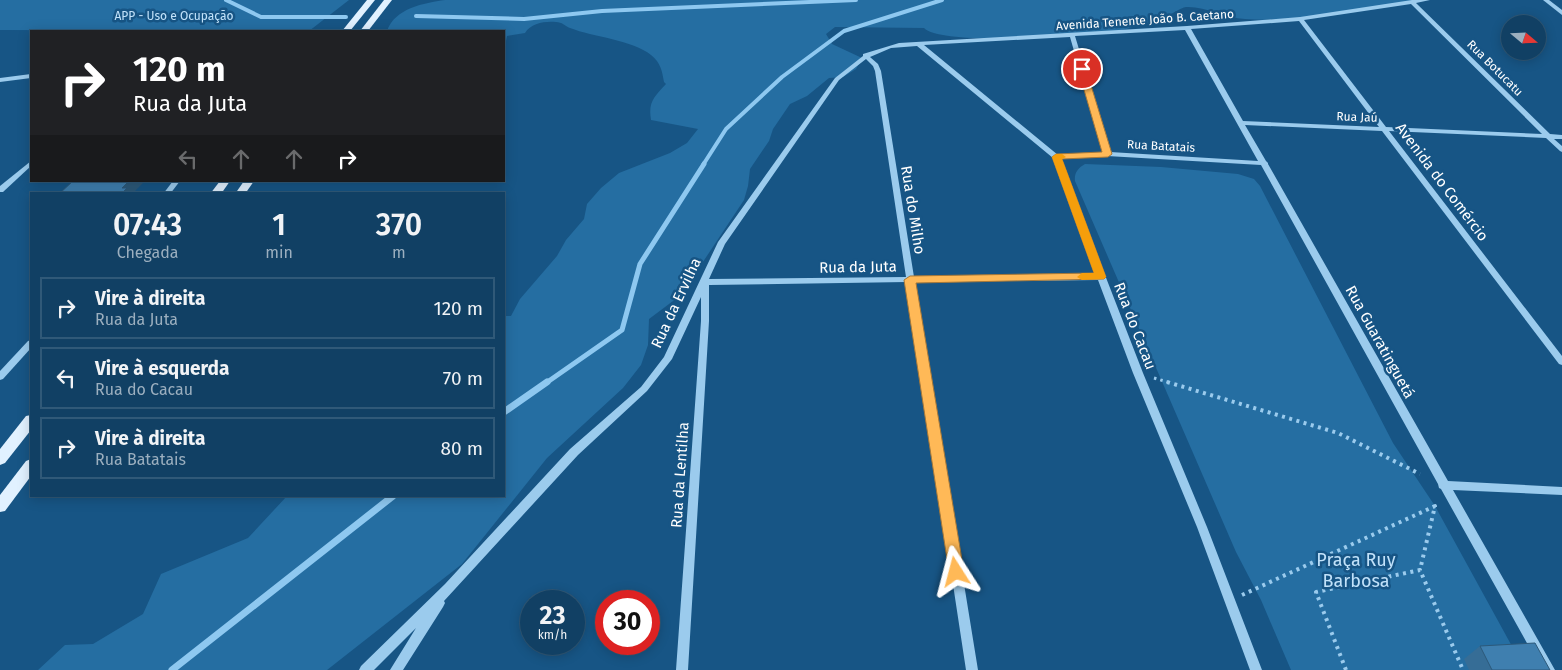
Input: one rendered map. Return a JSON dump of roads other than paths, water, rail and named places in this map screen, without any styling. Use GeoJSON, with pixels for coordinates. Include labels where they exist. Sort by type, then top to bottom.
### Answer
{"type":"FeatureCollection","features":[{"type":"Feature","properties":{"kind":"main road"},"geometry":{"type":"LineString","coordinates":[[347,30],[371,0]]}},
{"type":"Feature","properties":{"kind":"main road"},"geometry":{"type":"LineString","coordinates":[[365,30],[388,0]]}},
{"type":"Feature","properties":{"kind":"main road"},"geometry":{"type":"LineString","coordinates":[[216,192],[224,182]]}},
{"type":"Feature","properties":{"kind":"main road"},"geometry":{"type":"LineString","coordinates":[[0,459],[30,421]]}},
{"type":"Feature","properties":{"kind":"main road"},"geometry":{"type":"LineString","coordinates":[[0,506],[30,466]]}},
{"type":"Feature","properties":{"kind":"street","name":"Avenida Tenente João B. Caetano"},"geometry":{"type":"LineString","coordinates":[[865,55],[882,48],[919,44],[1187,28],[1300,19],[1427,0]]}},
{"type":"Feature","properties":{"kind":"street"},"geometry":{"type":"LineString","coordinates":[[1546,0],[1562,13]]}},
{"type":"Feature","properties":{"kind":"street","name":"Rua Botucatu"},"geometry":{"type":"LineString","coordinates":[[1412,2],[1562,150]]}},
{"type":"Feature","properties":{"kind":"street","name":"Avenida do Comércio"},"geometry":{"type":"LineString","coordinates":[[1300,19],[1562,362]]}},
{"type":"Feature","properties":{"kind":"street","name":"Rua Guaratinguetá"},"geometry":{"type":"LineString","coordinates":[[1187,28],[1549,670]]}},
{"type":"Feature","properties":{"kind":"street"},"geometry":{"type":"LineString","coordinates":[[1072,35],[1108,154]]}},
{"type":"Feature","properties":{"kind":"street","name":"Rua do Cacau"},"geometry":{"type":"LineString","coordinates":[[919,44],[1056,157],[1138,373],[1231,600],[1256,670]]}},
{"type":"Feature","properties":{"kind":"street","name":"Rua do Milho"},"geometry":{"type":"LineString","coordinates":[[865,55],[876,66],[878,71],[972,670]]}},
{"type":"Feature","properties":{"kind":"street","name":"Rua da Ervilha"},"geometry":{"type":"LineString","coordinates":[[365,670],[449,588],[574,452],[644,389],[668,359],[721,244],[741,213],[837,79],[865,55]]}},
{"type":"Feature","properties":{"kind":"street"},"geometry":{"type":"LineString","coordinates":[[0,81],[30,76]]}},
{"type":"Feature","properties":{"kind":"street","name":"Rua Jaú"},"geometry":{"type":"LineString","coordinates":[[1242,124],[1562,137]]}},
{"type":"Feature","properties":{"kind":"street","name":"Rua Batatais"},"geometry":{"type":"LineString","coordinates":[[1056,157],[1108,154],[1264,164]]}},
{"type":"Feature","properties":{"kind":"street"},"geometry":{"type":"LineString","coordinates":[[0,190],[30,165]]}},
{"type":"Feature","properties":{"kind":"street"},"geometry":{"type":"LineString","coordinates":[[168,192],[176,182]]}},
{"type":"Feature","properties":{"kind":"street","name":"Rua da Juta"},"geometry":{"type":"LineString","coordinates":[[705,282],[1101,277]]}},
{"type":"Feature","properties":{"kind":"street","name":"Rua da Lentilha"},"geometry":{"type":"LineString","coordinates":[[682,670],[705,321],[705,282]]}},
{"type":"Feature","properties":{"kind":"street"},"geometry":{"type":"LineString","coordinates":[[0,377],[30,343]]}},
{"type":"Feature","properties":{"kind":"street"},"geometry":{"type":"LineString","coordinates":[[1443,485],[1562,491]]}},
{"type":"Feature","properties":{"kind":"street","name":"Rua da Ervilha"},"geometry":{"type":"LineString","coordinates":[[396,670],[449,588]]}},
{"type":"Feature","properties":{"kind":"waterway"},"geometry":{"type":"LineString","coordinates":[[226,0],[261,17],[346,17]]}},
{"type":"Feature","properties":{"kind":"waterway"},"geometry":{"type":"LineString","coordinates":[[416,16],[524,19],[602,11],[856,0]]}},
{"type":"Feature","properties":{"kind":"waterway"},"geometry":{"type":"LineString","coordinates":[[703,165],[726,129],[782,77],[844,31],[942,0]]}},
{"type":"Feature","properties":{"kind":"waterway"},"geometry":{"type":"LineString","coordinates":[[546,383],[622,330],[640,264],[704,164]]}},
{"type":"Feature","properties":{"kind":"waterway"},"geometry":{"type":"LineString","coordinates":[[505,411],[547,382]]}},
{"type":"Feature","properties":{"kind":"waterway"},"geometry":{"type":"LineString","coordinates":[[172,670],[392,497]]}},
{"type":"Feature","properties":{"kind":"park label","name":"APP - Uso e Ocupação"},"geometry":{"type":"Point","coordinates":[174,16]}},
{"type":"Feature","properties":{"kind":"park label","name":"Praça Ruy Barbosa"},"geometry":{"type":"Point","coordinates":[1356,570]}}]}
